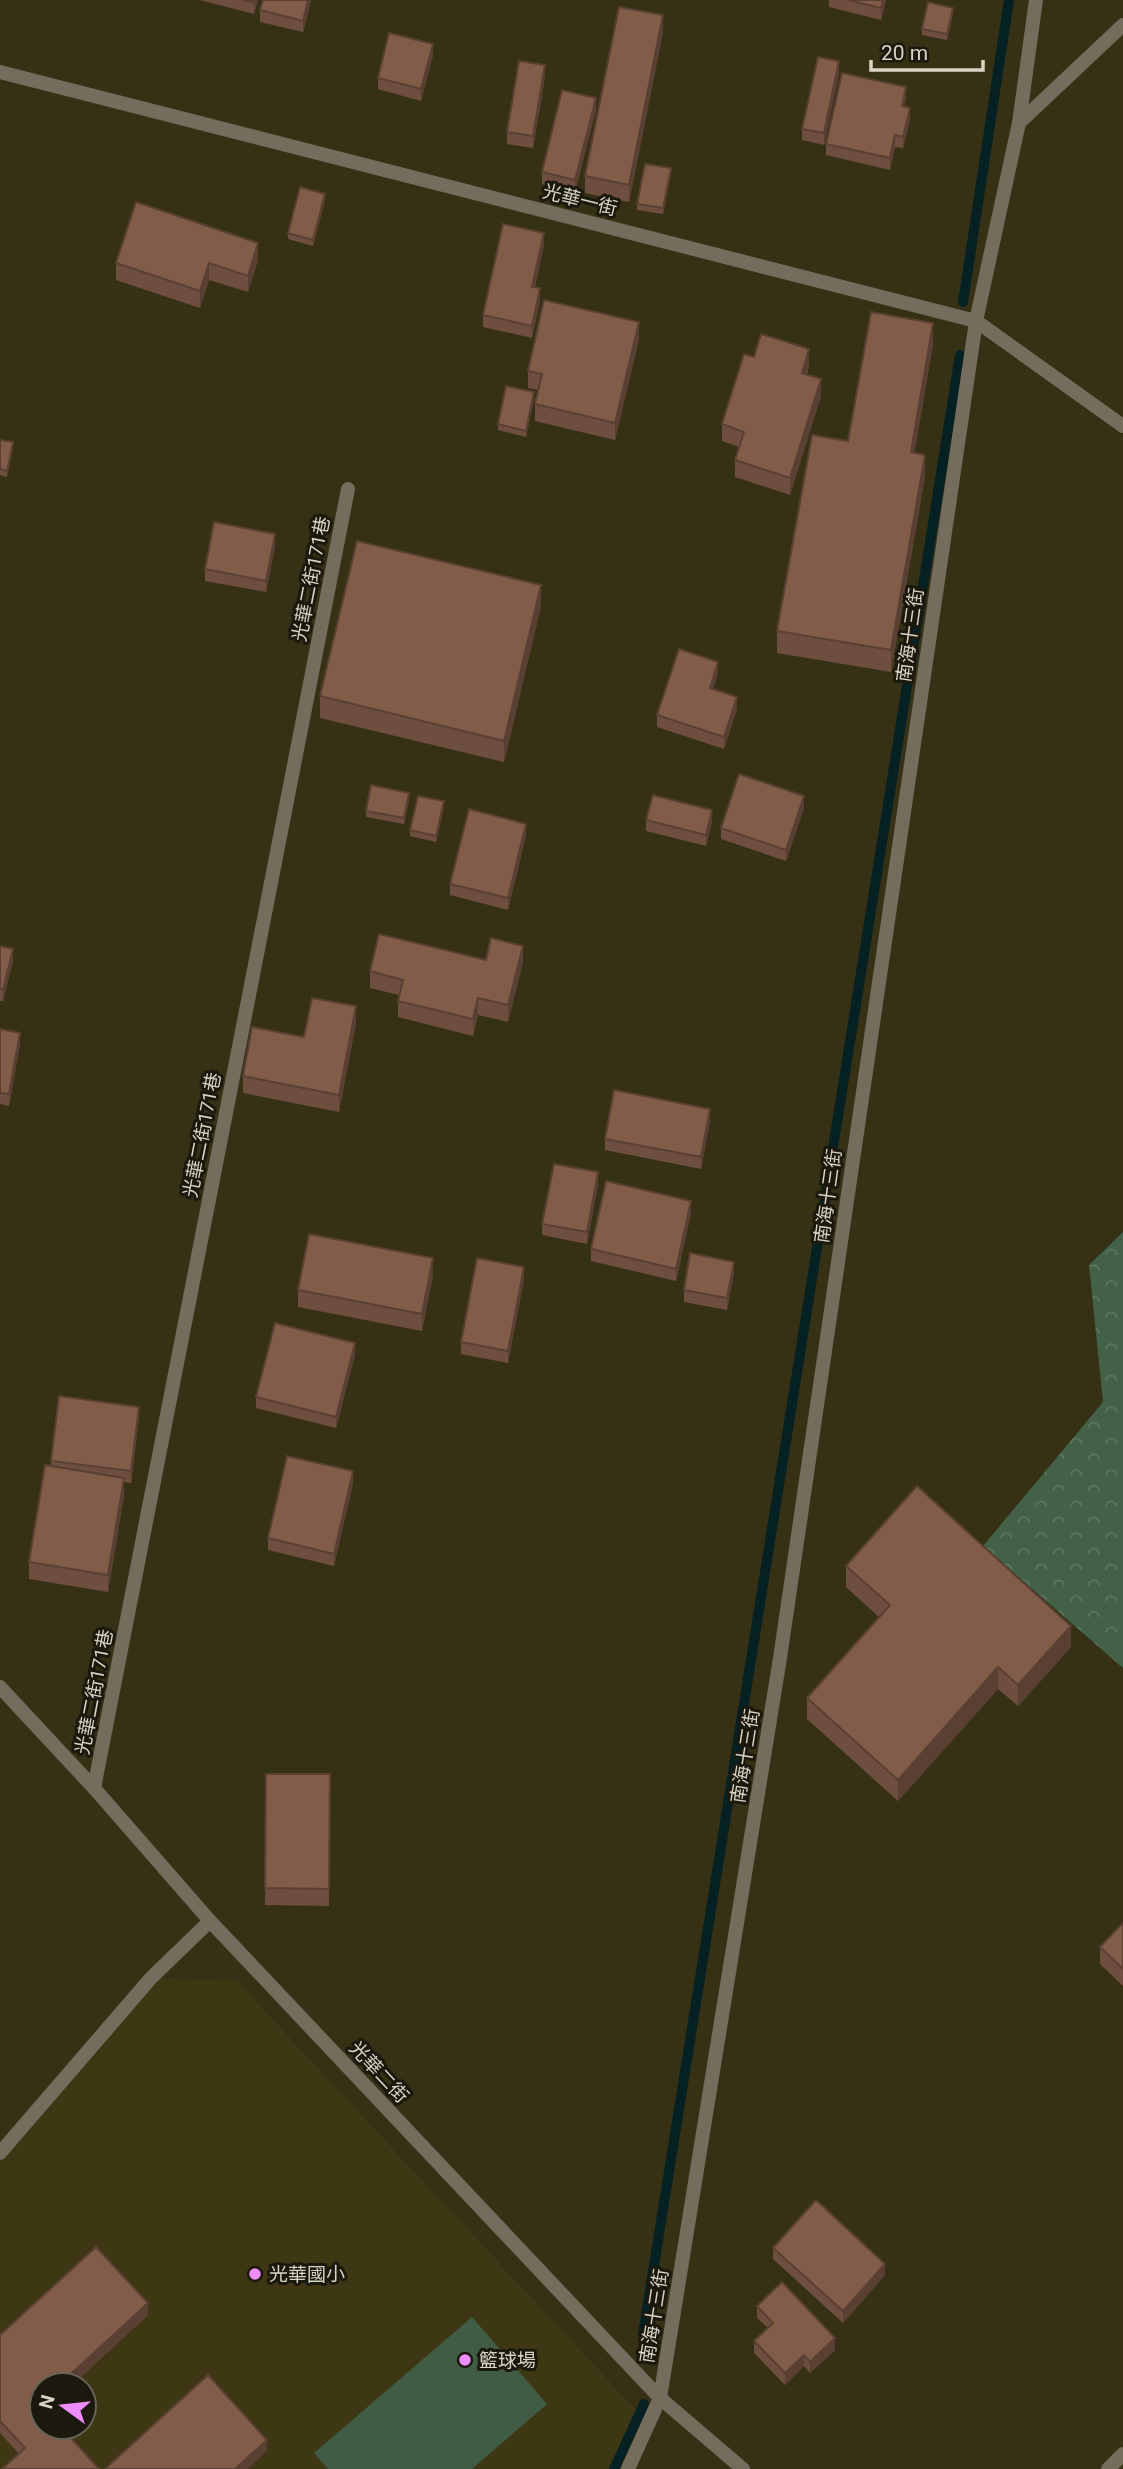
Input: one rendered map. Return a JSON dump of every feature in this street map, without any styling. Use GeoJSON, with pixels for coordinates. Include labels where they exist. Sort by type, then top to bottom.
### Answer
{"type":"FeatureCollection","features":[{"type":"Feature","properties":{"kind":"street","name":"南海十三街"},"geometry":{"type":"LineString","coordinates":[[628,2469],[660,2398],[780,1658],[976,321],[1019,123],[1036,0]]}},
{"type":"Feature","properties":{"kind":"street"},"geometry":{"type":"LineString","coordinates":[[1019,123],[1123,25]]}},
{"type":"Feature","properties":{"kind":"street","name":"光華一街"},"geometry":{"type":"LineString","coordinates":[[0,72],[976,321],[1123,426]]}},
{"type":"Feature","properties":{"kind":"street","name":"光華二街171巷"},"geometry":{"type":"LineString","coordinates":[[94,1788],[348,489]]}},
{"type":"Feature","properties":{"kind":"street","name":"光華二街"},"geometry":{"type":"LineString","coordinates":[[0,1687],[94,1788],[210,1921],[660,2398],[743,2469]]}},
{"type":"Feature","properties":{"kind":"street"},"geometry":{"type":"LineString","coordinates":[[0,2153],[151,1978],[210,1921]]}},
{"type":"Feature","properties":{"kind":"street"},"geometry":{"type":"LineString","coordinates":[[1108,2469],[1123,2454]]}},
{"type":"Feature","properties":{"kind":"shaded area","name":"光華國小"},"geometry":{"type":"Polygon","coordinates":[[[151,1978],[237,1981],[651,2426],[631,2469],[0,2469],[0,2162],[151,1978]]]}},
{"type":"Feature","properties":{"kind":"green space"},"geometry":{"type":"Polygon","coordinates":[[[1123,1232],[1123,1668],[983,1546],[1103,1402],[1089,1265],[1123,1232]]]}},
{"type":"Feature","properties":{"kind":"green space","name":"籃球場"},"geometry":{"type":"Polygon","coordinates":[[[472,2317],[547,2404],[472,2469],[328,2469],[314,2453],[472,2317]]]}},
{"type":"Feature","properties":{"kind":"building"},"geometry":{"type":"Polygon","coordinates":[[[263,0],[308,0],[303,21],[260,10],[263,0]]]}},
{"type":"Feature","properties":{"kind":"building"},"geometry":{"type":"Polygon","coordinates":[[[848,0],[883,0],[881,8],[848,0]]]}},
{"type":"Feature","properties":{"kind":"building"},"geometry":{"type":"Polygon","coordinates":[[[928,2],[953,8],[947,34],[922,29],[928,2]]]}},
{"type":"Feature","properties":{"kind":"building"},"geometry":{"type":"Polygon","coordinates":[[[619,7],[663,15],[629,185],[585,176],[619,7]]]}},
{"type":"Feature","properties":{"kind":"building"},"geometry":{"type":"Polygon","coordinates":[[[389,33],[433,44],[421,89],[378,78],[389,33]]]}},
{"type":"Feature","properties":{"kind":"building"},"geometry":{"type":"Polygon","coordinates":[[[818,57],[839,61],[824,133],[802,129],[818,57]]]}},
{"type":"Feature","properties":{"kind":"building"},"geometry":{"type":"Polygon","coordinates":[[[519,61],[545,65],[533,136],[507,132],[519,61]]]}},
{"type":"Feature","properties":{"kind":"building"},"geometry":{"type":"Polygon","coordinates":[[[842,73],[906,87],[902,106],[910,108],[903,137],[895,135],[890,158],[826,144],[842,73]]]}},
{"type":"Feature","properties":{"kind":"building"},"geometry":{"type":"Polygon","coordinates":[[[562,90],[596,98],[575,180],[542,172],[562,90]]]}},
{"type":"Feature","properties":{"kind":"building"},"geometry":{"type":"Polygon","coordinates":[[[645,164],[671,168],[663,208],[637,204],[645,164]]]}},
{"type":"Feature","properties":{"kind":"building"},"geometry":{"type":"Polygon","coordinates":[[[300,187],[325,194],[313,240],[288,233],[300,187]]]}},
{"type":"Feature","properties":{"kind":"building"},"geometry":{"type":"Polygon","coordinates":[[[136,202],[258,243],[248,276],[209,263],[200,291],[116,263],[136,202]]]}},
{"type":"Feature","properties":{"kind":"building"},"geometry":{"type":"Polygon","coordinates":[[[503,224],[544,233],[532,287],[540,288],[532,326],[483,315],[503,224]]]}},
{"type":"Feature","properties":{"kind":"building"},"geometry":{"type":"Polygon","coordinates":[[[544,300],[639,322],[615,423],[535,404],[542,374],[528,371],[544,300]]]}},
{"type":"Feature","properties":{"kind":"building"},"geometry":{"type":"Polygon","coordinates":[[[871,312],[933,323],[911,452],[925,455],[891,650],[777,631],[812,435],[848,441],[871,312]]]}},
{"type":"Feature","properties":{"kind":"building"},"geometry":{"type":"Polygon","coordinates":[[[761,334],[809,349],[802,373],[821,379],[790,478],[735,460],[744,432],[722,424],[744,354],[754,357],[761,334]]]}},
{"type":"Feature","properties":{"kind":"building"},"geometry":{"type":"Polygon","coordinates":[[[506,386],[534,392],[526,431],[498,424],[506,386]]]}},
{"type":"Feature","properties":{"kind":"building"},"geometry":{"type":"Polygon","coordinates":[[[0,440],[13,442],[7,471],[0,469],[0,440]]]}},
{"type":"Feature","properties":{"kind":"building"},"geometry":{"type":"Polygon","coordinates":[[[214,522],[275,534],[266,581],[205,569],[214,522]]]}},
{"type":"Feature","properties":{"kind":"building"},"geometry":{"type":"Polygon","coordinates":[[[357,541],[541,585],[504,741],[320,696],[357,541]]]}},
{"type":"Feature","properties":{"kind":"building"},"geometry":{"type":"Polygon","coordinates":[[[679,649],[718,662],[710,688],[737,697],[724,737],[657,715],[679,649]]]}},
{"type":"Feature","properties":{"kind":"building"},"geometry":{"type":"Polygon","coordinates":[[[739,774],[804,796],[786,850],[721,828],[739,774]]]}},
{"type":"Feature","properties":{"kind":"building"},"geometry":{"type":"Polygon","coordinates":[[[371,785],[409,793],[404,818],[366,811],[371,785]]]}},
{"type":"Feature","properties":{"kind":"building"},"geometry":{"type":"Polygon","coordinates":[[[653,795],[712,810],[706,835],[646,820],[653,795]]]}},
{"type":"Feature","properties":{"kind":"building"},"geometry":{"type":"Polygon","coordinates":[[[418,796],[444,801],[436,836],[410,830],[418,796]]]}},
{"type":"Feature","properties":{"kind":"building"},"geometry":{"type":"Polygon","coordinates":[[[469,809],[526,824],[508,898],[450,884],[469,809]]]}},
{"type":"Feature","properties":{"kind":"building"},"geometry":{"type":"Polygon","coordinates":[[[379,934],[486,960],[491,938],[523,946],[508,1005],[478,998],[473,1019],[398,1001],[403,980],[370,971],[379,934]]]}},
{"type":"Feature","properties":{"kind":"building"},"geometry":{"type":"Polygon","coordinates":[[[0,946],[13,949],[3,990],[0,989],[0,946]]]}},
{"type":"Feature","properties":{"kind":"building"},"geometry":{"type":"Polygon","coordinates":[[[312,998],[356,1006],[339,1095],[243,1076],[252,1027],[304,1037],[312,998]]]}},
{"type":"Feature","properties":{"kind":"building"},"geometry":{"type":"Polygon","coordinates":[[[0,1029],[20,1033],[9,1094],[0,1093],[0,1029]]]}},
{"type":"Feature","properties":{"kind":"building"},"geometry":{"type":"Polygon","coordinates":[[[614,1090],[710,1109],[701,1157],[605,1139],[614,1090]]]}},
{"type":"Feature","properties":{"kind":"building"},"geometry":{"type":"Polygon","coordinates":[[[554,1164],[598,1172],[587,1232],[542,1224],[554,1164]]]}},
{"type":"Feature","properties":{"kind":"building"},"geometry":{"type":"Polygon","coordinates":[[[606,1181],[691,1201],[676,1269],[591,1249],[606,1181]]]}},
{"type":"Feature","properties":{"kind":"building"},"geometry":{"type":"Polygon","coordinates":[[[309,1234],[433,1258],[422,1314],[298,1290],[309,1234]]]}},
{"type":"Feature","properties":{"kind":"building"},"geometry":{"type":"Polygon","coordinates":[[[690,1253],[734,1262],[727,1298],[684,1290],[690,1253]]]}},
{"type":"Feature","properties":{"kind":"building"},"geometry":{"type":"Polygon","coordinates":[[[477,1258],[524,1267],[508,1351],[461,1342],[477,1258]]]}},
{"type":"Feature","properties":{"kind":"building"},"geometry":{"type":"Polygon","coordinates":[[[275,1323],[355,1343],[336,1417],[256,1397],[275,1323]]]}},
{"type":"Feature","properties":{"kind":"building"},"geometry":{"type":"Polygon","coordinates":[[[59,1396],[139,1407],[131,1471],[51,1461],[59,1396]]]}},
{"type":"Feature","properties":{"kind":"building"},"geometry":{"type":"Polygon","coordinates":[[[287,1456],[353,1471],[334,1554],[268,1538],[287,1456]]]}},
{"type":"Feature","properties":{"kind":"building"},"geometry":{"type":"Polygon","coordinates":[[[45,1465],[124,1478],[108,1575],[29,1562],[45,1465]]]}},
{"type":"Feature","properties":{"kind":"building"},"geometry":{"type":"Polygon","coordinates":[[[917,1486],[1071,1626],[1018,1685],[998,1667],[898,1780],[807,1698],[890,1605],[846,1566],[917,1486]]]}},
{"type":"Feature","properties":{"kind":"building"},"geometry":{"type":"Polygon","coordinates":[[[266,1774],[330,1774],[329,1889],[265,1888],[266,1774]]]}},
{"type":"Feature","properties":{"kind":"building"},"geometry":{"type":"Polygon","coordinates":[[[1123,1923],[1123,1969],[1100,1947],[1123,1923]]]}},
{"type":"Feature","properties":{"kind":"building"},"geometry":{"type":"Polygon","coordinates":[[[816,2200],[885,2264],[843,2311],[773,2248],[816,2200]]]}},
{"type":"Feature","properties":{"kind":"building"},"geometry":{"type":"Polygon","coordinates":[[[96,2247],[148,2303],[74,2371],[28,2371],[28,2441],[74,2441],[99,2469],[2,2469],[25,2448],[0,2421],[0,2335],[96,2247]]]}},
{"type":"Feature","properties":{"kind":"building"},"geometry":{"type":"Polygon","coordinates":[[[782,2282],[835,2338],[810,2362],[804,2355],[785,2373],[754,2341],[773,2323],[757,2306],[782,2282]]]}},
{"type":"Feature","properties":{"kind":"building"},"geometry":{"type":"Polygon","coordinates":[[[208,2375],[267,2440],[235,2469],[105,2469],[208,2375]]]}},
{"type":"Feature","properties":{"kind":"waterway"},"geometry":{"type":"LineString","coordinates":[[963,302],[1009,0]]}},
{"type":"Feature","properties":{"kind":"waterway"},"geometry":{"type":"LineString","coordinates":[[643,2334],[960,355]]}},
{"type":"Feature","properties":{"kind":"waterway"},"geometry":{"type":"LineString","coordinates":[[614,2469],[644,2404]]}},
{"type":"Feature","properties":{"kind":"place","name":"光華國小"},"geometry":{"type":"Point","coordinates":[255,2274]}},
{"type":"Feature","properties":{"kind":"place","name":"籃球場"},"geometry":{"type":"Point","coordinates":[465,2360]}}]}
